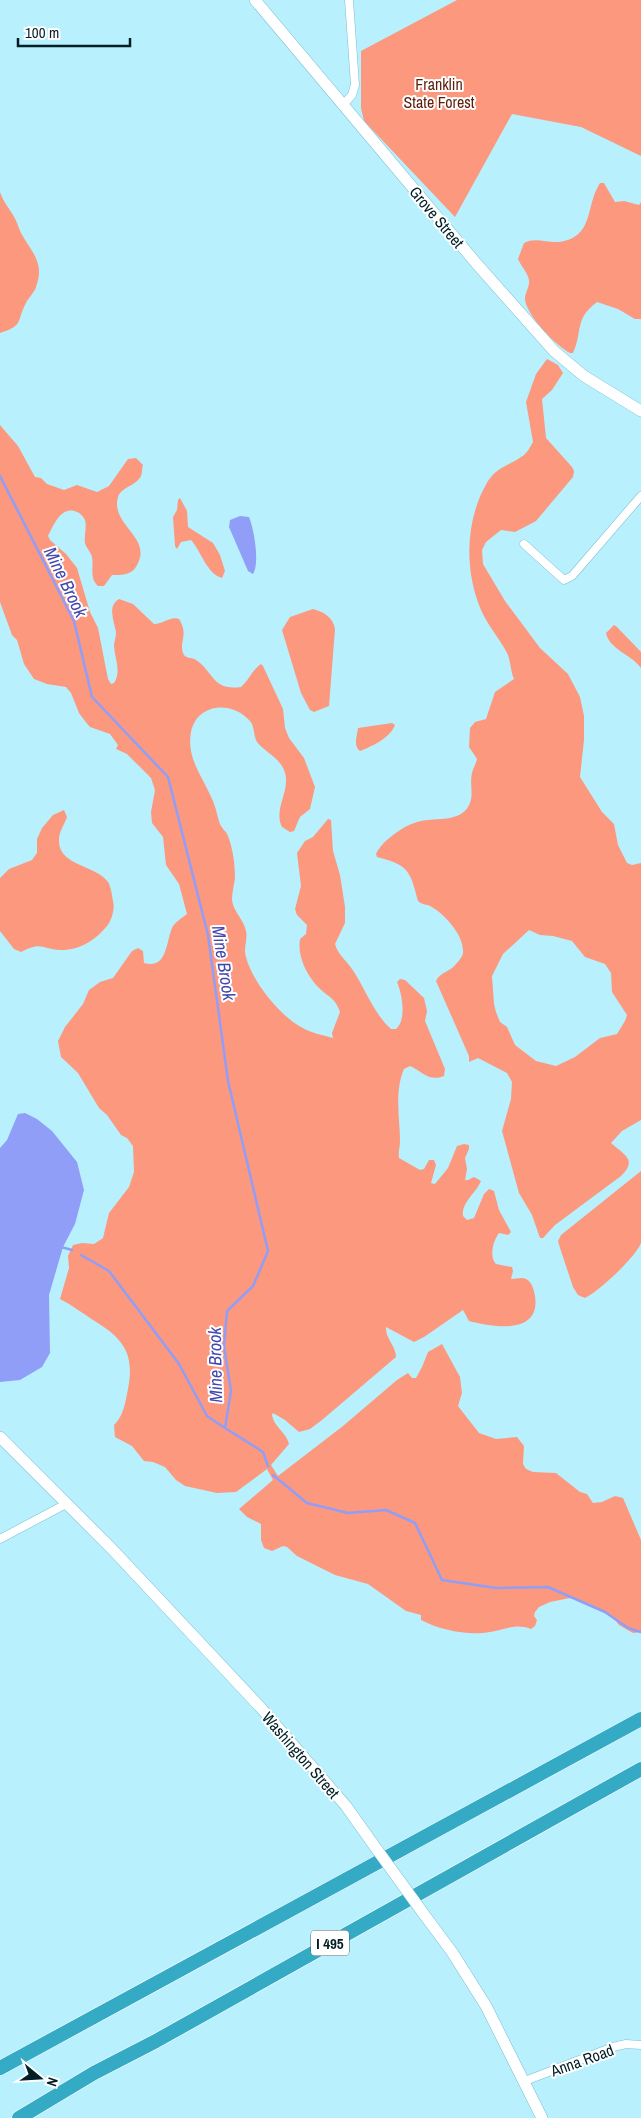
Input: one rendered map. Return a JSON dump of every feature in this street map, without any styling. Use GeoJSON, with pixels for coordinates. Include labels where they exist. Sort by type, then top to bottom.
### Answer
{"type":"FeatureCollection","features":[{"type":"Feature","properties":{"kind":"highway"},"geometry":{"type":"LineString","coordinates":[[0,2068],[641,1719]]}},
{"type":"Feature","properties":{"kind":"highway","name":"I 495"},"geometry":{"type":"LineString","coordinates":[[18,2118],[94,2073],[156,2041],[641,1769]]}},
{"type":"Feature","properties":{"kind":"main road","name":"Grove Street"},"geometry":{"type":"LineString","coordinates":[[255,0],[476,263],[554,350],[584,376],[641,411]]}},
{"type":"Feature","properties":{"kind":"main road","name":"Washington Street"},"geometry":{"type":"LineString","coordinates":[[0,1437],[112,1549],[262,1709],[346,1806],[473,1983],[525,2081],[542,2118]]}},
{"type":"Feature","properties":{"kind":"street"},"geometry":{"type":"LineString","coordinates":[[343,105],[352,95],[355,84],[349,0]]}},
{"type":"Feature","properties":{"kind":"street"},"geometry":{"type":"LineString","coordinates":[[524,544],[564,580],[572,576],[641,496]]}},
{"type":"Feature","properties":{"kind":"street"},"geometry":{"type":"LineString","coordinates":[[0,1540],[66,1504]]}},
{"type":"Feature","properties":{"kind":"street","name":"Anna Road"},"geometry":{"type":"LineString","coordinates":[[525,2081],[613,2047],[626,2044],[641,2045]]}},
{"type":"Feature","properties":{"kind":"green space","name":"Franklin State Forest"},"geometry":{"type":"Polygon","coordinates":[[[457,0],[641,0],[641,156],[581,127],[512,114],[455,217],[364,121],[361,108],[361,51],[457,0]]]}},
{"type":"Feature","properties":{"kind":"green space"},"geometry":{"type":"Polygon","coordinates":[[[600,183],[604,183],[615,202],[624,201],[639,205],[641,202],[641,319],[635,319],[618,309],[597,302],[585,314],[573,353],[570,353],[550,337],[530,313],[525,299],[529,280],[518,259],[524,243],[528,241],[559,242],[570,239],[578,234],[584,227],[595,192],[600,183]]]}},
{"type":"Feature","properties":{"kind":"green space"},"geometry":{"type":"Polygon","coordinates":[[[0,192],[36,258],[39,271],[36,287],[23,309],[19,322],[17,325],[0,333],[0,192]]]}},
{"type":"Feature","properties":{"kind":"green space"},"geometry":{"type":"Polygon","coordinates":[[[547,359],[558,365],[563,373],[552,390],[542,399],[546,438],[572,467],[574,471],[573,477],[536,521],[515,532],[501,530],[486,542],[482,550],[483,564],[505,601],[540,648],[568,674],[580,697],[584,716],[584,740],[580,777],[602,812],[614,824],[618,845],[627,863],[632,865],[641,863],[641,1120],[622,1131],[611,1143],[629,1161],[626,1170],[621,1176],[555,1225],[543,1238],[540,1238],[532,1215],[519,1193],[502,1131],[511,1099],[512,1082],[507,1073],[478,1058],[469,1062],[469,1056],[436,981],[454,967],[462,956],[463,951],[460,938],[442,915],[432,907],[418,901],[410,876],[402,867],[377,857],[376,854],[388,839],[406,827],[417,822],[452,817],[464,812],[468,807],[472,795],[472,773],[477,759],[469,747],[470,728],[475,722],[486,719],[495,692],[514,679],[507,653],[484,616],[475,595],[469,545],[471,528],[480,496],[491,476],[525,454],[533,442],[526,402],[536,374],[547,359]],[[529,930],[503,954],[492,976],[494,1004],[500,1022],[507,1027],[515,1045],[536,1061],[556,1066],[575,1057],[600,1038],[617,1034],[627,1015],[612,992],[611,973],[605,964],[585,957],[572,941],[540,935],[529,930]]]}},
{"type":"Feature","properties":{"kind":"green space"},"geometry":{"type":"Polygon","coordinates":[[[0,425],[18,446],[35,477],[41,478],[47,484],[64,490],[77,485],[97,492],[109,486],[128,459],[136,458],[143,465],[139,479],[122,491],[118,497],[117,507],[124,523],[139,546],[141,554],[134,570],[124,574],[112,575],[104,586],[98,586],[95,583],[91,555],[85,543],[85,520],[78,512],[67,511],[62,514],[48,536],[77,568],[90,612],[98,628],[108,679],[111,684],[114,683],[117,674],[114,649],[116,632],[112,610],[115,602],[119,599],[133,604],[154,624],[176,618],[179,619],[184,634],[182,649],[184,655],[196,660],[214,680],[224,686],[241,687],[258,666],[261,664],[263,666],[283,709],[285,728],[289,738],[304,758],[315,787],[310,809],[300,817],[294,831],[290,832],[282,827],[280,819],[286,782],[282,766],[277,759],[257,742],[252,723],[243,714],[225,708],[208,710],[200,715],[195,722],[190,741],[196,767],[231,846],[235,878],[232,900],[246,931],[245,954],[249,966],[267,996],[293,1022],[312,1032],[333,1038],[332,1033],[340,1012],[334,1001],[315,984],[304,966],[299,946],[300,939],[306,934],[307,925],[297,915],[295,909],[301,886],[297,853],[305,841],[313,837],[328,819],[331,820],[333,851],[340,875],[345,907],[345,923],[335,944],[336,948],[357,976],[380,1016],[391,1029],[396,1029],[402,1019],[402,999],[397,982],[400,979],[405,980],[424,998],[427,1011],[425,1021],[445,1069],[444,1076],[434,1078],[426,1076],[410,1066],[404,1069],[398,1096],[399,1158],[420,1170],[424,1169],[429,1160],[434,1160],[436,1165],[431,1183],[435,1184],[448,1168],[457,1146],[469,1145],[465,1158],[467,1169],[465,1180],[474,1177],[481,1181],[466,1202],[463,1216],[467,1220],[474,1218],[484,1194],[489,1189],[494,1191],[499,1210],[511,1232],[508,1235],[499,1233],[497,1236],[493,1249],[494,1261],[496,1264],[512,1267],[511,1279],[521,1278],[528,1280],[534,1291],[535,1309],[530,1318],[523,1323],[513,1326],[490,1325],[469,1321],[463,1310],[414,1342],[386,1327],[387,1335],[396,1353],[396,1357],[322,1420],[310,1429],[299,1432],[273,1413],[275,1423],[289,1444],[271,1465],[278,1476],[343,1426],[397,1380],[408,1373],[412,1378],[416,1378],[428,1352],[442,1344],[460,1377],[462,1393],[458,1406],[479,1433],[496,1439],[517,1437],[524,1446],[523,1464],[526,1469],[533,1472],[556,1473],[580,1492],[587,1494],[593,1503],[602,1502],[615,1496],[623,1498],[641,1540],[641,1632],[633,1633],[619,1625],[612,1616],[590,1604],[570,1598],[550,1602],[539,1607],[534,1616],[537,1620],[535,1626],[531,1629],[515,1627],[473,1633],[437,1627],[421,1620],[421,1615],[406,1611],[368,1584],[335,1575],[297,1556],[287,1547],[283,1546],[272,1551],[264,1548],[261,1540],[261,1524],[247,1517],[239,1509],[273,1480],[267,1469],[236,1492],[217,1493],[185,1486],[176,1480],[165,1467],[153,1462],[144,1461],[132,1446],[115,1437],[114,1425],[122,1413],[128,1389],[130,1366],[128,1356],[119,1340],[112,1333],[60,1299],[69,1268],[68,1256],[73,1245],[82,1243],[94,1244],[103,1238],[109,1213],[129,1187],[134,1172],[133,1146],[127,1138],[121,1135],[107,1115],[99,1108],[78,1073],[61,1057],[58,1041],[65,1027],[83,1004],[89,990],[100,982],[113,978],[132,951],[138,948],[143,951],[144,963],[152,964],[161,959],[173,926],[187,914],[179,884],[166,865],[163,837],[152,823],[151,812],[155,790],[151,778],[127,754],[116,749],[118,745],[110,734],[90,727],[79,713],[71,693],[66,687],[47,684],[34,679],[24,664],[17,640],[12,635],[0,602],[0,425]]]}},
{"type":"Feature","properties":{"kind":"green space"},"geometry":{"type":"Polygon","coordinates":[[[180,498],[187,511],[188,527],[213,543],[220,555],[225,571],[222,578],[212,572],[191,540],[181,542],[177,549],[175,546],[173,517],[180,498]]]}},
{"type":"Feature","properties":{"kind":"green space"},"geometry":{"type":"Polygon","coordinates":[[[313,609],[327,616],[332,621],[335,629],[329,706],[314,712],[310,710],[301,693],[282,630],[290,617],[313,609]]]}},
{"type":"Feature","properties":{"kind":"green space"},"geometry":{"type":"Polygon","coordinates":[[[614,625],[641,652],[641,668],[608,639],[606,633],[614,625]]]}},
{"type":"Feature","properties":{"kind":"green space"},"geometry":{"type":"Polygon","coordinates":[[[392,723],[395,725],[393,730],[385,738],[360,751],[358,749],[356,741],[358,728],[392,723]]]}},
{"type":"Feature","properties":{"kind":"green space"},"geometry":{"type":"Polygon","coordinates":[[[64,810],[67,817],[59,836],[60,848],[64,855],[71,860],[103,876],[108,882],[114,904],[112,917],[98,936],[81,946],[61,950],[38,946],[21,952],[14,949],[0,931],[0,878],[9,869],[32,860],[37,853],[37,839],[42,828],[53,815],[64,810]]]}},
{"type":"Feature","properties":{"kind":"green space"},"geometry":{"type":"Polygon","coordinates":[[[641,1171],[641,1243],[638,1249],[625,1265],[599,1289],[585,1298],[578,1295],[573,1287],[558,1241],[561,1235],[641,1171]]]}},
{"type":"Feature","properties":{"kind":"water"},"geometry":{"type":"Polygon","coordinates":[[[240,516],[249,517],[253,529],[256,562],[253,574],[248,571],[229,527],[230,520],[240,516]]]}},
{"type":"Feature","properties":{"kind":"water"},"geometry":{"type":"Polygon","coordinates":[[[25,1113],[37,1119],[52,1131],[77,1162],[84,1190],[75,1224],[63,1247],[49,1295],[50,1353],[42,1367],[20,1380],[0,1382],[0,1148],[7,1140],[18,1114],[25,1113]]]}},
{"type":"Feature","properties":{"kind":"waterway","name":"Mine Brook"},"geometry":{"type":"LineString","coordinates":[[0,476],[74,621],[92,697],[168,777],[208,935],[228,1081],[268,1251],[253,1286],[227,1311],[224,1346],[231,1391],[225,1428],[263,1452],[268,1466]]}},
{"type":"Feature","properties":{"kind":"waterway"},"geometry":{"type":"LineString","coordinates":[[61,1247],[72,1250]]}},
{"type":"Feature","properties":{"kind":"waterway"},"geometry":{"type":"LineString","coordinates":[[81,1255],[109,1271],[179,1364],[207,1416],[225,1428]]}},
{"type":"Feature","properties":{"kind":"waterway","name":"Mine Brook"},"geometry":{"type":"LineString","coordinates":[[273,1475],[307,1503],[348,1513],[386,1510],[415,1523],[442,1580],[496,1588],[548,1587],[605,1612],[628,1628],[641,1632]]}}]}
